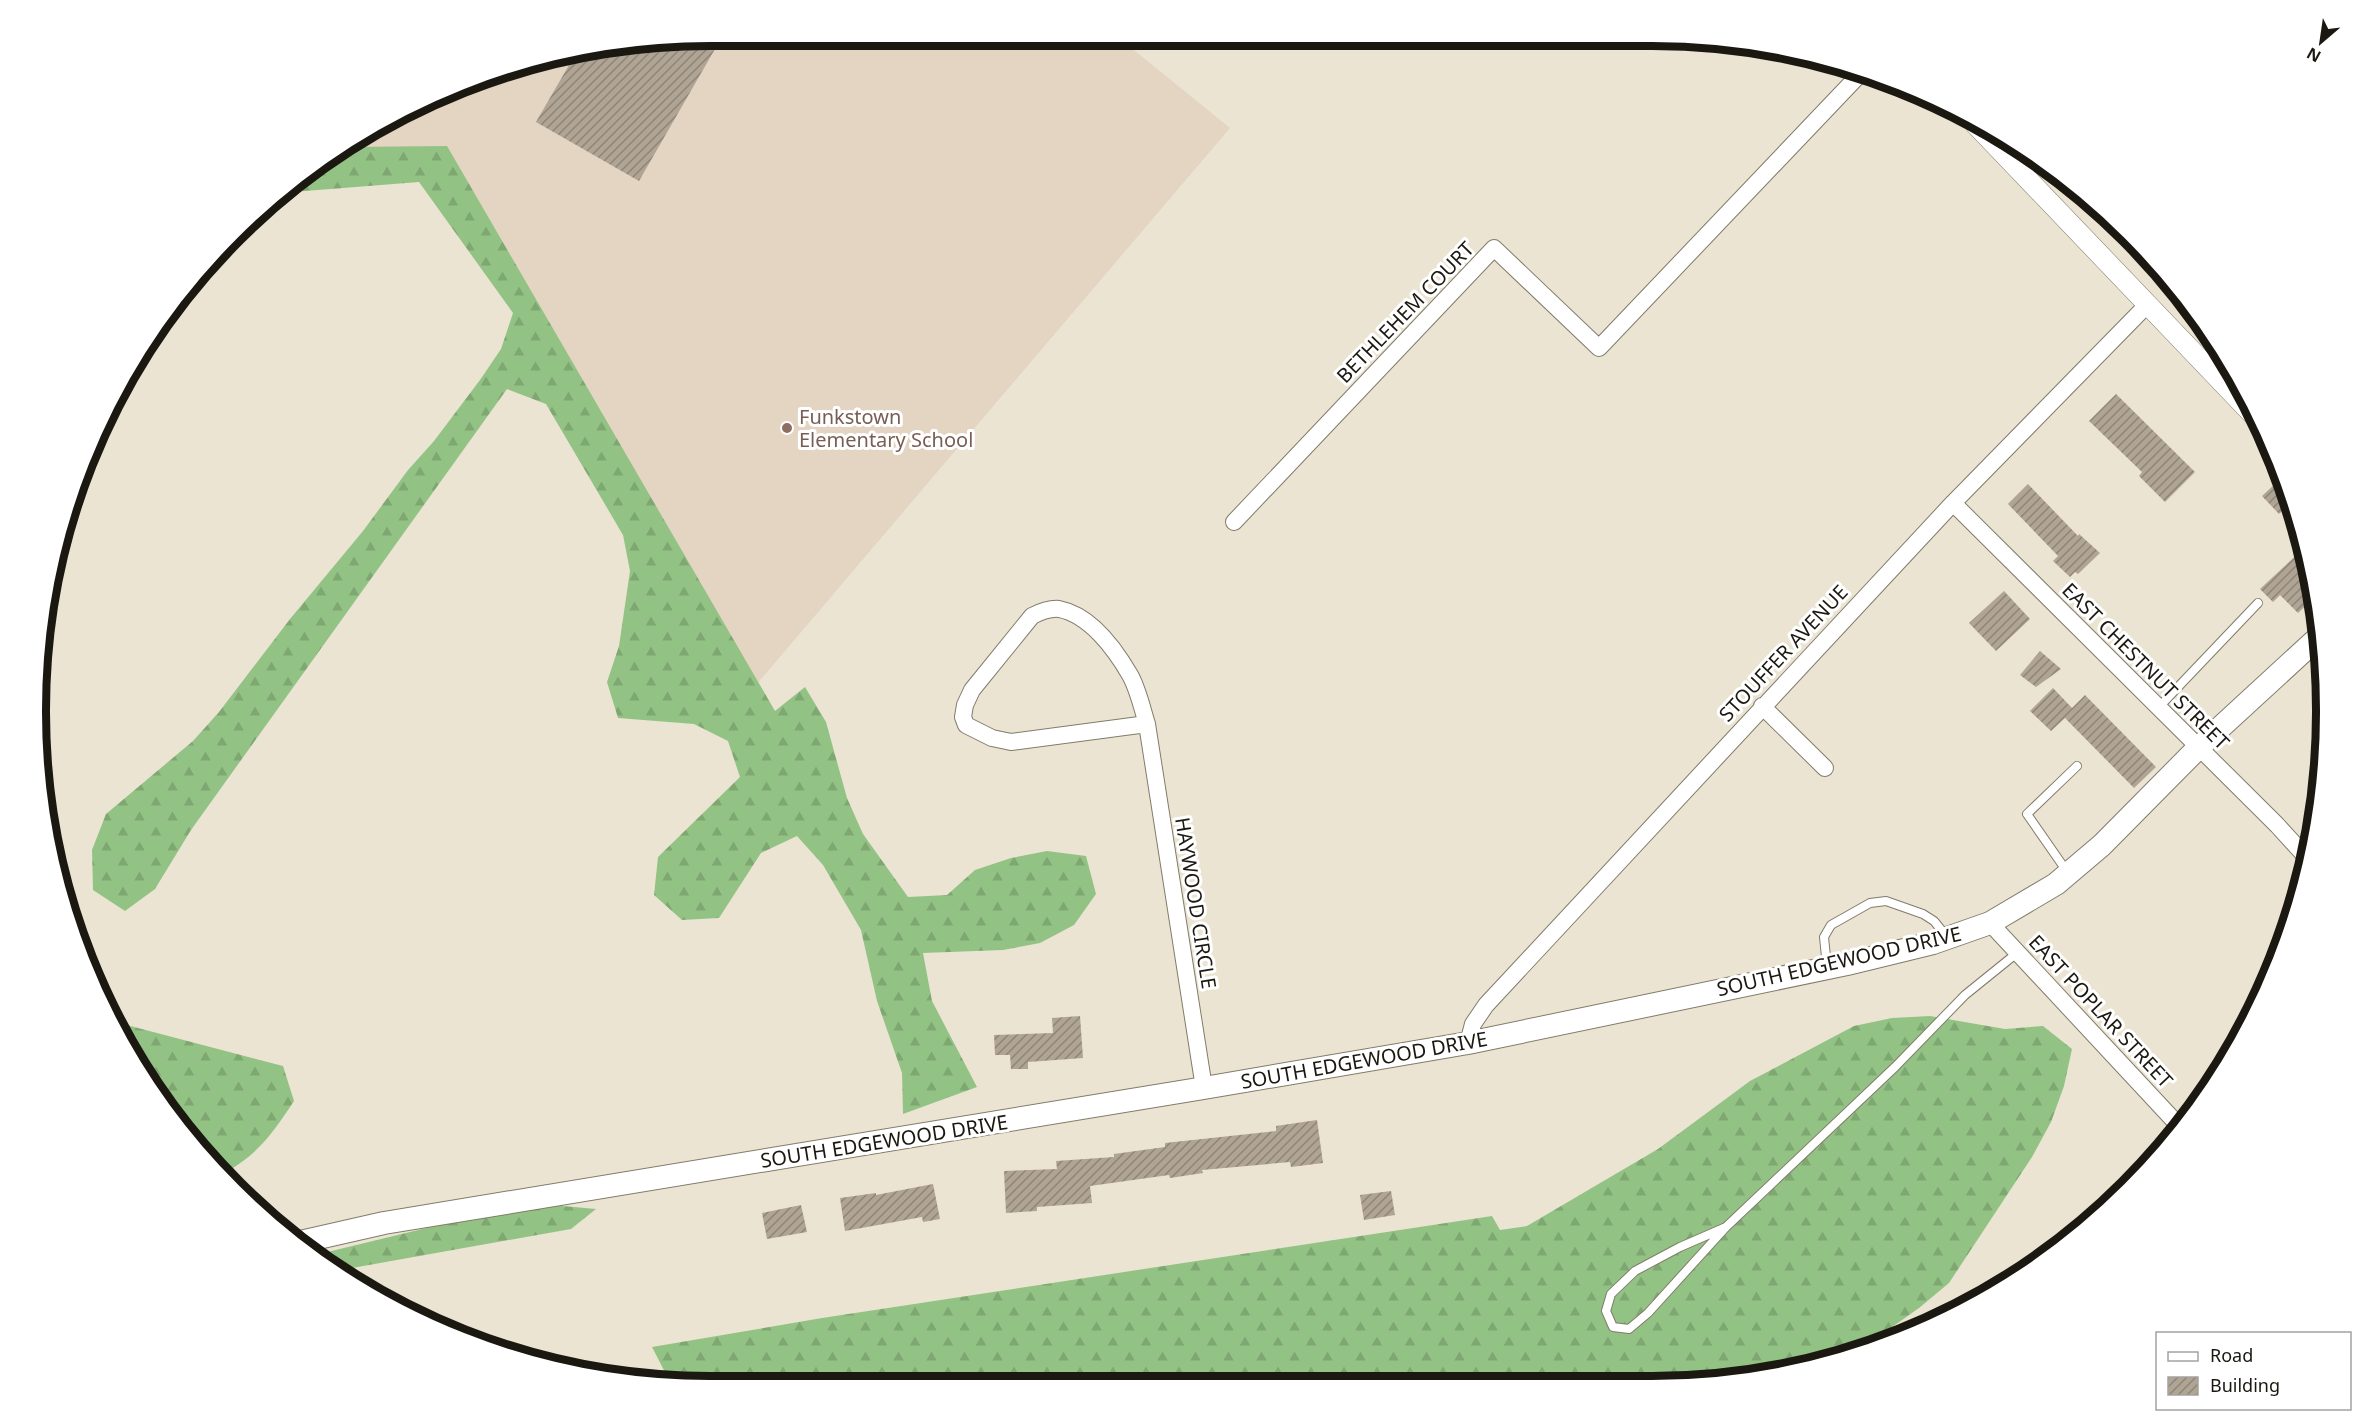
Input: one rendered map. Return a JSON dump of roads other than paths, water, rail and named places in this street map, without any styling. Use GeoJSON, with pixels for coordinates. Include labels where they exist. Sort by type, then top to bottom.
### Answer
{"type":"FeatureCollection","features":[{"type":"Feature","properties":{"kind":"main road","name":"SOUTH EDGEWOOD DRIVE"},"geometry":{"type":"LineString","coordinates":[[309,1240],[384,1223],[1468,1043],[1933,943],[1990,923],[2056,884],[2102,845],[2198,748],[2313,643]]}},
{"type":"Feature","properties":{"kind":"street","name":"BETHLEHEM COURT"},"geometry":{"type":"LineString","coordinates":[[1234,522],[1494,249],[1599,348],[1855,79]]}},
{"type":"Feature","properties":{"kind":"street"},"geometry":{"type":"LineString","coordinates":[[1989,139],[2239,400]]}},
{"type":"Feature","properties":{"kind":"street","name":"STOUFFER AVENUE"},"geometry":{"type":"LineString","coordinates":[[1468,1043],[1473,1024],[1486,1005],[1953,503],[2147,306]]}},
{"type":"Feature","properties":{"kind":"street","name":"EAST CHESTNUT STREET"},"geometry":{"type":"LineString","coordinates":[[1953,503],[2301,852]]}},
{"type":"Feature","properties":{"kind":"street","name":"HAYWOOD CIRCLE"},"geometry":{"type":"LineString","coordinates":[[1147,724],[1011,742],[977,732],[966,725],[963,717],[965,705],[972,690],[1032,616],[1044,610],[1058,609],[1090,625],[1111,646],[1131,676],[1147,724],[1204,1088]]}},
{"type":"Feature","properties":{"kind":"street"},"geometry":{"type":"LineString","coordinates":[[1762,706],[1825,768]]}},
{"type":"Feature","properties":{"kind":"street","name":"EAST POPLAR STREET"},"geometry":{"type":"LineString","coordinates":[[1990,923],[2175,1121]]}},
{"type":"Feature","properties":{"kind":"lane"},"geometry":{"type":"LineString","coordinates":[[2158,708],[2258,603]]}},
{"type":"Feature","properties":{"kind":"lane"},"geometry":{"type":"LineString","coordinates":[[2068,873],[2027,814],[2077,766]]}},
{"type":"Feature","properties":{"kind":"lane"},"geometry":{"type":"LineString","coordinates":[[1827,967],[1824,937],[1831,925],[1870,903],[1887,901],[1923,914],[1934,921],[1947,937]]}},
{"type":"Feature","properties":{"kind":"lane"},"geometry":{"type":"LineString","coordinates":[[1726,1227],[1680,1247],[1635,1271],[1611,1294],[1606,1311],[1613,1327],[1629,1329],[1648,1313],[1726,1227],[1895,1067],[1965,995],[2017,952]]}},
{"type":"Feature","properties":{"kind":"place","name":"Funkstown Elementary School"},"geometry":{"type":"Point","coordinates":[787,428]}}]}
